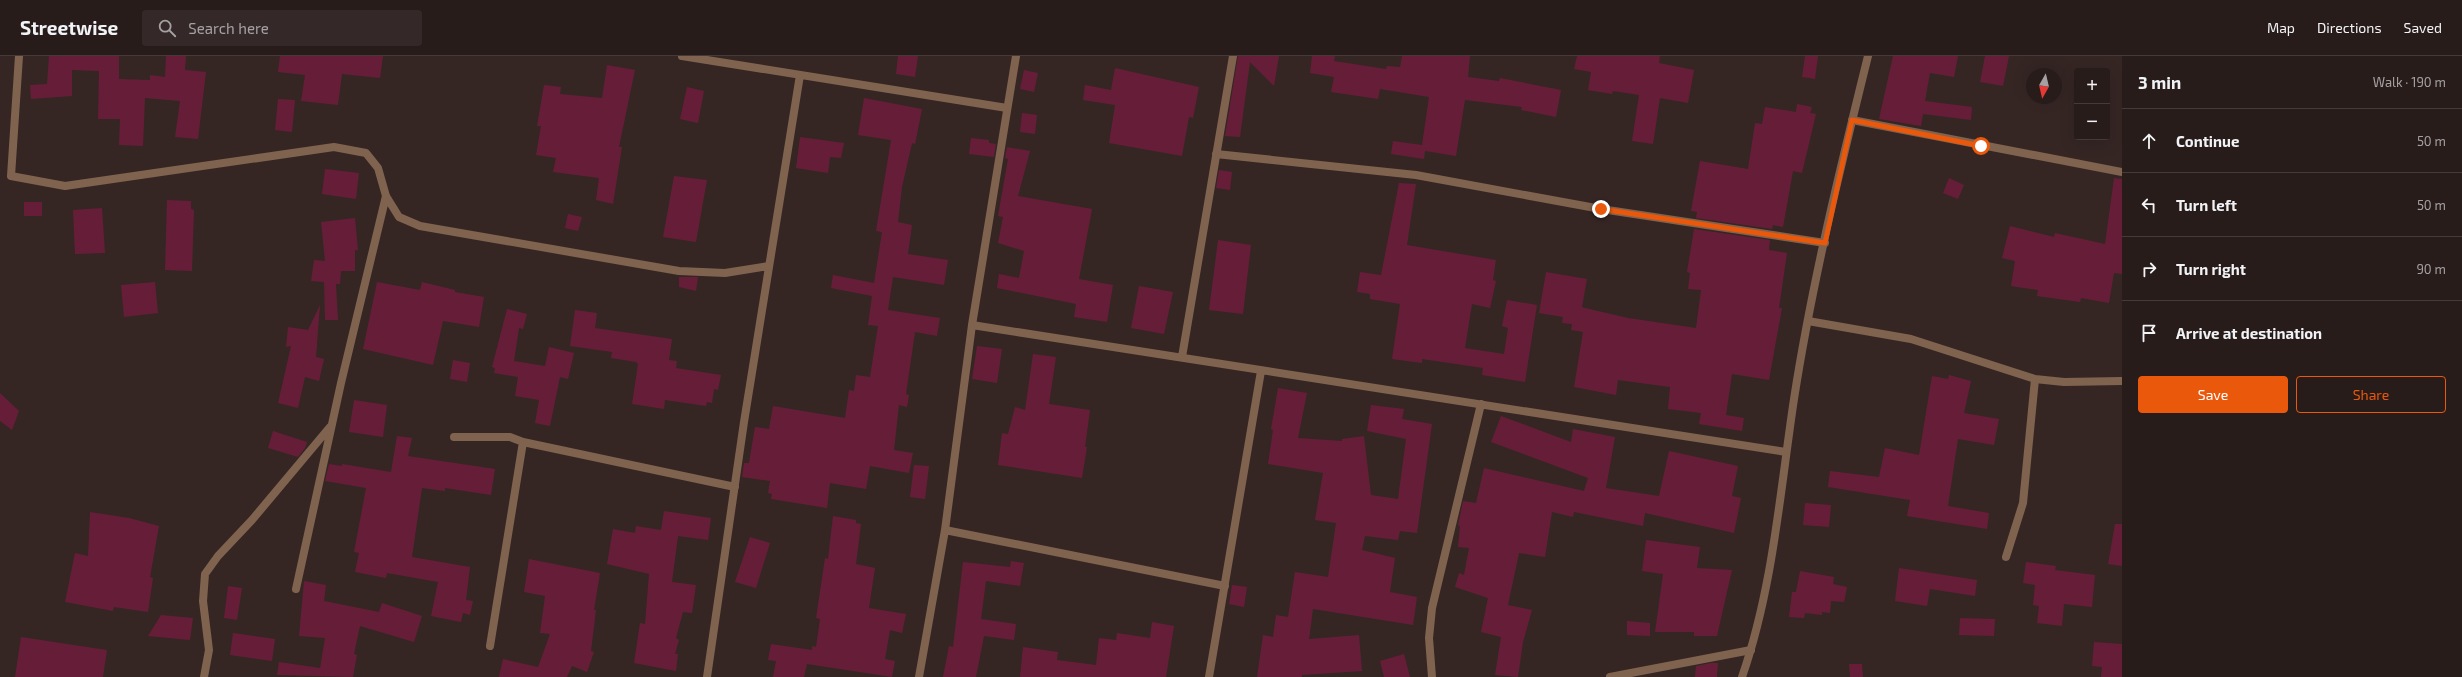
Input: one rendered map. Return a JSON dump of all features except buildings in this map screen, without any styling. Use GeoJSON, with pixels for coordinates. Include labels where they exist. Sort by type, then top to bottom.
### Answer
{"type":"FeatureCollection","features":[{"type":"Feature","properties":{"kind":"street"},"geometry":{"type":"LineString","coordinates":[[19,56],[11,176],[65,186],[334,147],[366,153],[378,168],[386,196],[399,217],[420,226],[679,271],[725,273],[769,266]]}},
{"type":"Feature","properties":{"kind":"street"},"geometry":{"type":"LineString","coordinates":[[682,56],[1007,108]]}},
{"type":"Feature","properties":{"kind":"street"},"geometry":{"type":"LineString","coordinates":[[919,677],[945,530],[972,325],[1016,56]]}},
{"type":"Feature","properties":{"kind":"street"},"geometry":{"type":"LineString","coordinates":[[1182,357],[1233,56]]}},
{"type":"Feature","properties":{"kind":"street"},"geometry":{"type":"LineString","coordinates":[[1742,677],[1751,650],[1772,555],[1786,452],[1808,321],[1852,120],[1868,56]]}},
{"type":"Feature","properties":{"kind":"street"},"geometry":{"type":"LineString","coordinates":[[707,677],[769,266],[800,75]]}},
{"type":"Feature","properties":{"kind":"street"},"geometry":{"type":"LineString","coordinates":[[1852,120],[2122,172]]}},
{"type":"Feature","properties":{"kind":"street"},"geometry":{"type":"LineString","coordinates":[[1216,154],[1416,175],[1601,209],[1825,243]]}},
{"type":"Feature","properties":{"kind":"street"},"geometry":{"type":"LineString","coordinates":[[296,590],[332,425],[386,196]]}},
{"type":"Feature","properties":{"kind":"street"},"geometry":{"type":"LineString","coordinates":[[1808,321],[1912,339],[2035,379],[2064,382],[2122,381]]}},
{"type":"Feature","properties":{"kind":"street"},"geometry":{"type":"LineString","coordinates":[[972,325],[1786,452]]}},
{"type":"Feature","properties":{"kind":"street"},"geometry":{"type":"LineString","coordinates":[[1209,677],[1261,371]]}},
{"type":"Feature","properties":{"kind":"street"},"geometry":{"type":"LineString","coordinates":[[2006,557],[2023,504],[2035,379]]}},
{"type":"Feature","properties":{"kind":"street"},"geometry":{"type":"LineString","coordinates":[[1432,677],[1429,638],[1432,608],[1481,404]]}},
{"type":"Feature","properties":{"kind":"street"},"geometry":{"type":"LineString","coordinates":[[204,677],[209,650],[203,601],[205,574],[218,556],[252,520],[332,425]]}},
{"type":"Feature","properties":{"kind":"street"},"geometry":{"type":"LineString","coordinates":[[454,436],[510,437],[523,442],[735,487]]}},
{"type":"Feature","properties":{"kind":"street"},"geometry":{"type":"LineString","coordinates":[[490,646],[523,442]]}},
{"type":"Feature","properties":{"kind":"street"},"geometry":{"type":"LineString","coordinates":[[945,530],[1225,586]]}},
{"type":"Feature","properties":{"kind":"street"},"geometry":{"type":"LineString","coordinates":[[1610,677],[1641,669],[1751,650]]}},
{"type":"Feature","properties":{"kind":"route"},"geometry":{"type":"LineString","coordinates":[[1601,209],[1825,243],[1838,175],[1852,120],[1981,146]]}}]}
